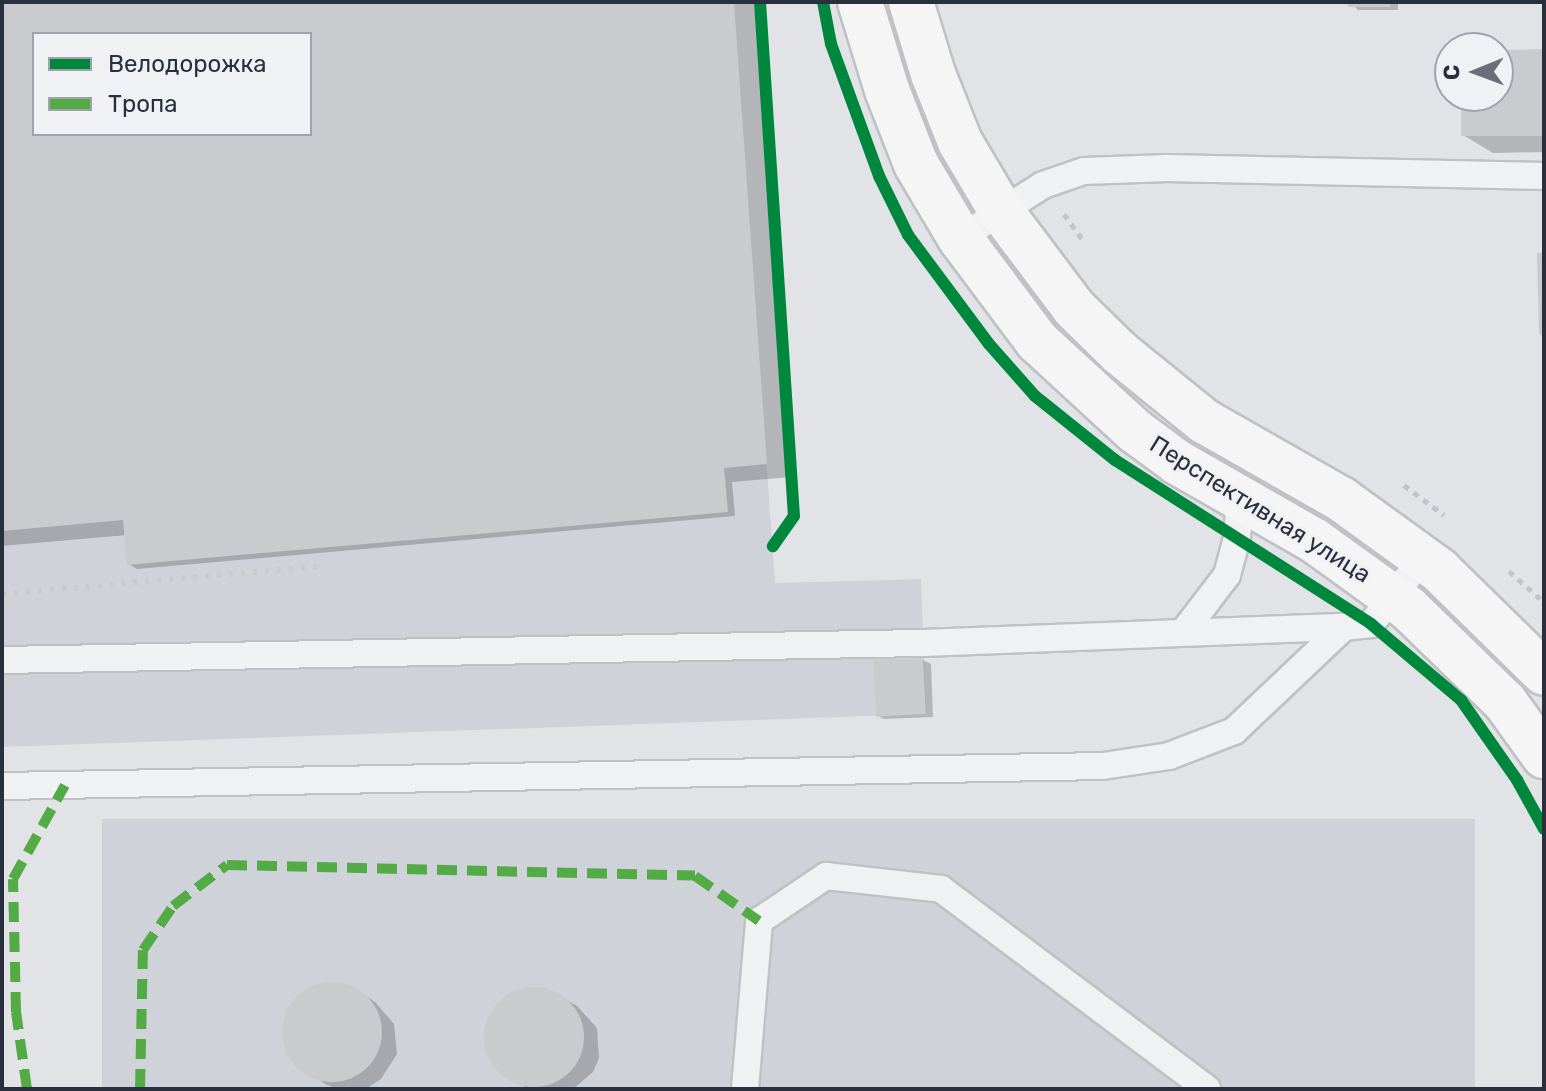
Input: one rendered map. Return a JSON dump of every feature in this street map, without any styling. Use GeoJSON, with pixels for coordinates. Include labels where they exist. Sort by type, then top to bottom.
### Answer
{"type":"FeatureCollection","features":[{"type":"Feature","properties":{"kind":"main road","name":"Перспективная улица"},"geometry":{"type":"LineString","coordinates":[[860,2],[887,90],[916,164],[960,238],[1037,341],[1087,389],[1177,462],[1315,541],[1392,596],[1440,637],[1505,702],[1544,756]]}},
{"type":"Feature","properties":{"kind":"main road","name":"Перспективная улица"},"geometry":{"type":"LineString","coordinates":[[911,2],[933,74],[960,142],[1001,211],[1074,308],[1165,392],[1204,421],[1341,499],[1423,558],[1474,601],[1544,672]]}},
{"type":"Feature","properties":{"kind":"lane"},"geometry":{"type":"LineString","coordinates":[[960,238],[1043,185],[1084,171],[1167,168],[1544,176]]}},
{"type":"Feature","properties":{"kind":"lane"},"geometry":{"type":"LineString","coordinates":[[1185,630],[1227,575],[1237,538],[1240,497]]}},
{"type":"Feature","properties":{"kind":"lane"},"geometry":{"type":"LineString","coordinates":[[2,660],[923,643],[1185,630],[1344,627],[1371,624],[1423,558]]}},
{"type":"Feature","properties":{"kind":"lane"},"geometry":{"type":"LineString","coordinates":[[2,786],[1103,766],[1169,756],[1234,731],[1344,627]]}},
{"type":"Feature","properties":{"kind":"lane"},"geometry":{"type":"LineString","coordinates":[[1505,702],[1544,672]]}},
{"type":"Feature","properties":{"kind":"lane"},"geometry":{"type":"LineString","coordinates":[[745,1089],[759,921],[826,876],[941,889],[1207,1089]]}},
{"type":"Feature","properties":{"kind":"path"},"geometry":{"type":"LineString","coordinates":[[760,2],[794,516],[773,546]]}},
{"type":"Feature","properties":{"kind":"path"},"geometry":{"type":"LineString","coordinates":[[1043,185],[1085,243]]}},
{"type":"Feature","properties":{"kind":"path"},"geometry":{"type":"LineString","coordinates":[[1397,481],[1424,497],[1448,518]]}},
{"type":"Feature","properties":{"kind":"path"},"geometry":{"type":"LineString","coordinates":[[1508,571],[1544,602]]}},
{"type":"Feature","properties":{"kind":"shaded area"},"geometry":{"type":"Polygon","coordinates":[[[2,2],[734,2],[775,583],[921,579],[926,714],[2,747],[2,2]]]}},
{"type":"Feature","properties":{"kind":"shaded area"},"geometry":{"type":"Polygon","coordinates":[[[102,819],[1475,819],[1475,1089],[102,1089],[102,819]]]}},
{"type":"Feature","properties":{"kind":"building"},"geometry":{"type":"Polygon","coordinates":[[[2,2],[734,2],[767,464],[724,468],[728,512],[127,565],[123,520],[2,531],[2,2]]]}},
{"type":"Feature","properties":{"kind":"building"},"geometry":{"type":"Polygon","coordinates":[[[1348,2],[1390,2],[1390,7],[1348,7],[1348,2]]]}},
{"type":"Feature","properties":{"kind":"building"},"geometry":{"type":"Polygon","coordinates":[[[1544,49],[1544,136],[1461,136],[1461,112],[1514,112],[1514,50],[1544,49]]]}},
{"type":"Feature","properties":{"kind":"building"},"geometry":{"type":"Polygon","coordinates":[[[1537,253],[1544,253],[1544,339],[1539,333],[1537,253]]]}},
{"type":"Feature","properties":{"kind":"building"},"geometry":{"type":"Polygon","coordinates":[[[923,658],[926,714],[876,717],[873,661],[923,658]]]}},
{"type":"Feature","properties":{"kind":"building"},"geometry":{"type":"Polygon","coordinates":[[[332,982],[351,986],[367,997],[378,1013],[382,1032],[378,1051],[367,1067],[351,1078],[332,1082],[313,1078],[297,1067],[286,1051],[282,1032],[286,1013],[297,997],[313,986],[332,982]]]}},
{"type":"Feature","properties":{"kind":"building"},"geometry":{"type":"Polygon","coordinates":[[[534,987],[553,991],[569,1002],[580,1018],[584,1037],[580,1056],[569,1072],[553,1083],[534,1087],[515,1083],[499,1072],[488,1056],[484,1037],[488,1018],[499,1002],[515,991],[534,987]]]}},
{"type":"Feature","properties":{"kind":"railway"},"geometry":{"type":"LineString","coordinates":[[2,594],[320,566]]}},
{"type":"Feature","properties":{"kind":"marked path"},"geometry":{"type":"LineString","coordinates":[[27,1089],[16,1012],[13,879],[65,785]]}},
{"type":"Feature","properties":{"kind":"marked path"},"geometry":{"type":"LineString","coordinates":[[140,1089],[143,950],[173,906],[227,865],[695,876],[759,921]]}},
{"type":"Feature","properties":{"kind":"cycle path"},"geometry":{"type":"LineString","coordinates":[[760,2],[794,516],[773,546]]}},
{"type":"Feature","properties":{"kind":"cycle path"},"geometry":{"type":"LineString","coordinates":[[823,2],[831,44],[879,176],[908,235],[989,344],[1035,396],[1115,460],[1371,624],[1461,700],[1517,780],[1544,829]]}}]}
